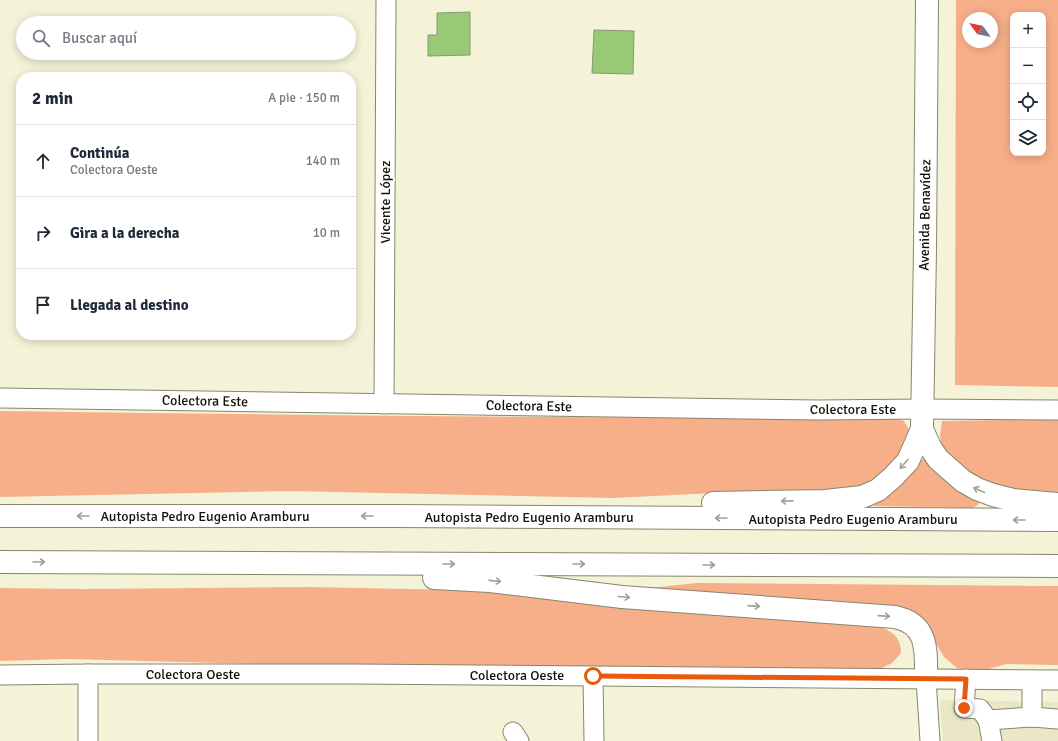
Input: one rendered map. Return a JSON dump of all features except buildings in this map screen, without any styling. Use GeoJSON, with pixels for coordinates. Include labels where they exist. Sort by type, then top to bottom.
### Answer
{"type":"FeatureCollection","features":[{"type":"Feature","properties":{"kind":"main road","name":"Avenida Benavídez"},"geometry":{"type":"LineString","coordinates":[[922,419],[926,241],[927,0]]}},
{"type":"Feature","properties":{"kind":"main road"},"geometry":{"type":"LineString","coordinates":[[922,419],[930,447],[938,459],[963,481],[977,489],[1013,500],[1058,504]]}},
{"type":"Feature","properties":{"kind":"main road"},"geometry":{"type":"LineString","coordinates":[[396,516],[596,506],[825,501],[862,497],[878,490],[908,461],[922,419]]}},
{"type":"Feature","properties":{"kind":"main road","name":"Autopista Pedro Eugenio Aramburu"},"geometry":{"type":"LineString","coordinates":[[0,516],[396,516],[1058,520]]}},
{"type":"Feature","properties":{"kind":"main road"},"geometry":{"type":"LineString","coordinates":[[0,562],[1058,566]]}},
{"type":"Feature","properties":{"kind":"main road"},"geometry":{"type":"LineString","coordinates":[[163,563],[319,573],[490,581],[622,597],[896,617],[907,619],[918,629],[926,649],[926,679]]}},
{"type":"Feature","properties":{"kind":"street","name":"Vicente López"},"geometry":{"type":"LineString","coordinates":[[384,404],[386,0]]}},
{"type":"Feature","properties":{"kind":"street","name":"Colectora Este"},"geometry":{"type":"LineString","coordinates":[[0,398],[818,410],[922,419],[1058,410]]}},
{"type":"Feature","properties":{"kind":"street"},"geometry":{"type":"LineString","coordinates":[[88,674],[88,741]]}},
{"type":"Feature","properties":{"kind":"street","name":"Colectora Oeste"},"geometry":{"type":"LineString","coordinates":[[0,675],[593,676],[1058,680]]}},
{"type":"Feature","properties":{"kind":"street"},"geometry":{"type":"LineString","coordinates":[[593,676],[594,741]]}},
{"type":"Feature","properties":{"kind":"street"},"geometry":{"type":"LineString","coordinates":[[926,679],[930,741]]}},
{"type":"Feature","properties":{"kind":"street"},"geometry":{"type":"LineString","coordinates":[[966,679],[964,708],[980,709],[988,720],[992,741]]}},
{"type":"Feature","properties":{"kind":"street"},"geometry":{"type":"LineString","coordinates":[[1032,680],[1032,717]]}},
{"type":"Feature","properties":{"kind":"street"},"geometry":{"type":"LineString","coordinates":[[988,720],[1032,717],[1058,719]]}},
{"type":"Feature","properties":{"kind":"shaded area"},"geometry":{"type":"Polygon","coordinates":[[[956,0],[1058,0],[1058,387],[955,385],[956,0]]]}},
{"type":"Feature","properties":{"kind":"shaded area"},"geometry":{"type":"Polygon","coordinates":[[[0,411],[557,417],[892,417],[904,421],[910,431],[907,446],[883,475],[861,486],[829,491],[716,493],[613,498],[289,491],[0,497],[0,411]]]}},
{"type":"Feature","properties":{"kind":"shaded area"},"geometry":{"type":"Polygon","coordinates":[[[1058,419],[1058,498],[1026,495],[978,482],[942,448],[940,436],[942,421],[1058,419]]]}},
{"type":"Feature","properties":{"kind":"shaded area"},"geometry":{"type":"Polygon","coordinates":[[[926,459],[978,498],[979,504],[973,508],[875,506],[872,504],[920,460],[926,459]]]}},
{"type":"Feature","properties":{"kind":"shaded area"},"geometry":{"type":"Polygon","coordinates":[[[697,583],[1058,586],[1058,665],[1006,664],[989,669],[971,671],[957,668],[944,657],[921,622],[650,588],[697,583]]]}},
{"type":"Feature","properties":{"kind":"shaded area"},"geometry":{"type":"Polygon","coordinates":[[[307,587],[461,590],[866,622],[885,629],[894,635],[898,640],[901,653],[892,663],[880,669],[826,670],[295,665],[69,659],[0,661],[0,588],[85,589],[307,587]]]}},
{"type":"Feature","properties":{"kind":"shaded area"},"geometry":{"type":"Polygon","coordinates":[[[940,700],[1058,702],[1058,741],[943,741],[940,700]]]}},
{"type":"Feature","properties":{"kind":"route"},"geometry":{"type":"LineString","coordinates":[[593,676],[966,679],[964,708]]}}]}
